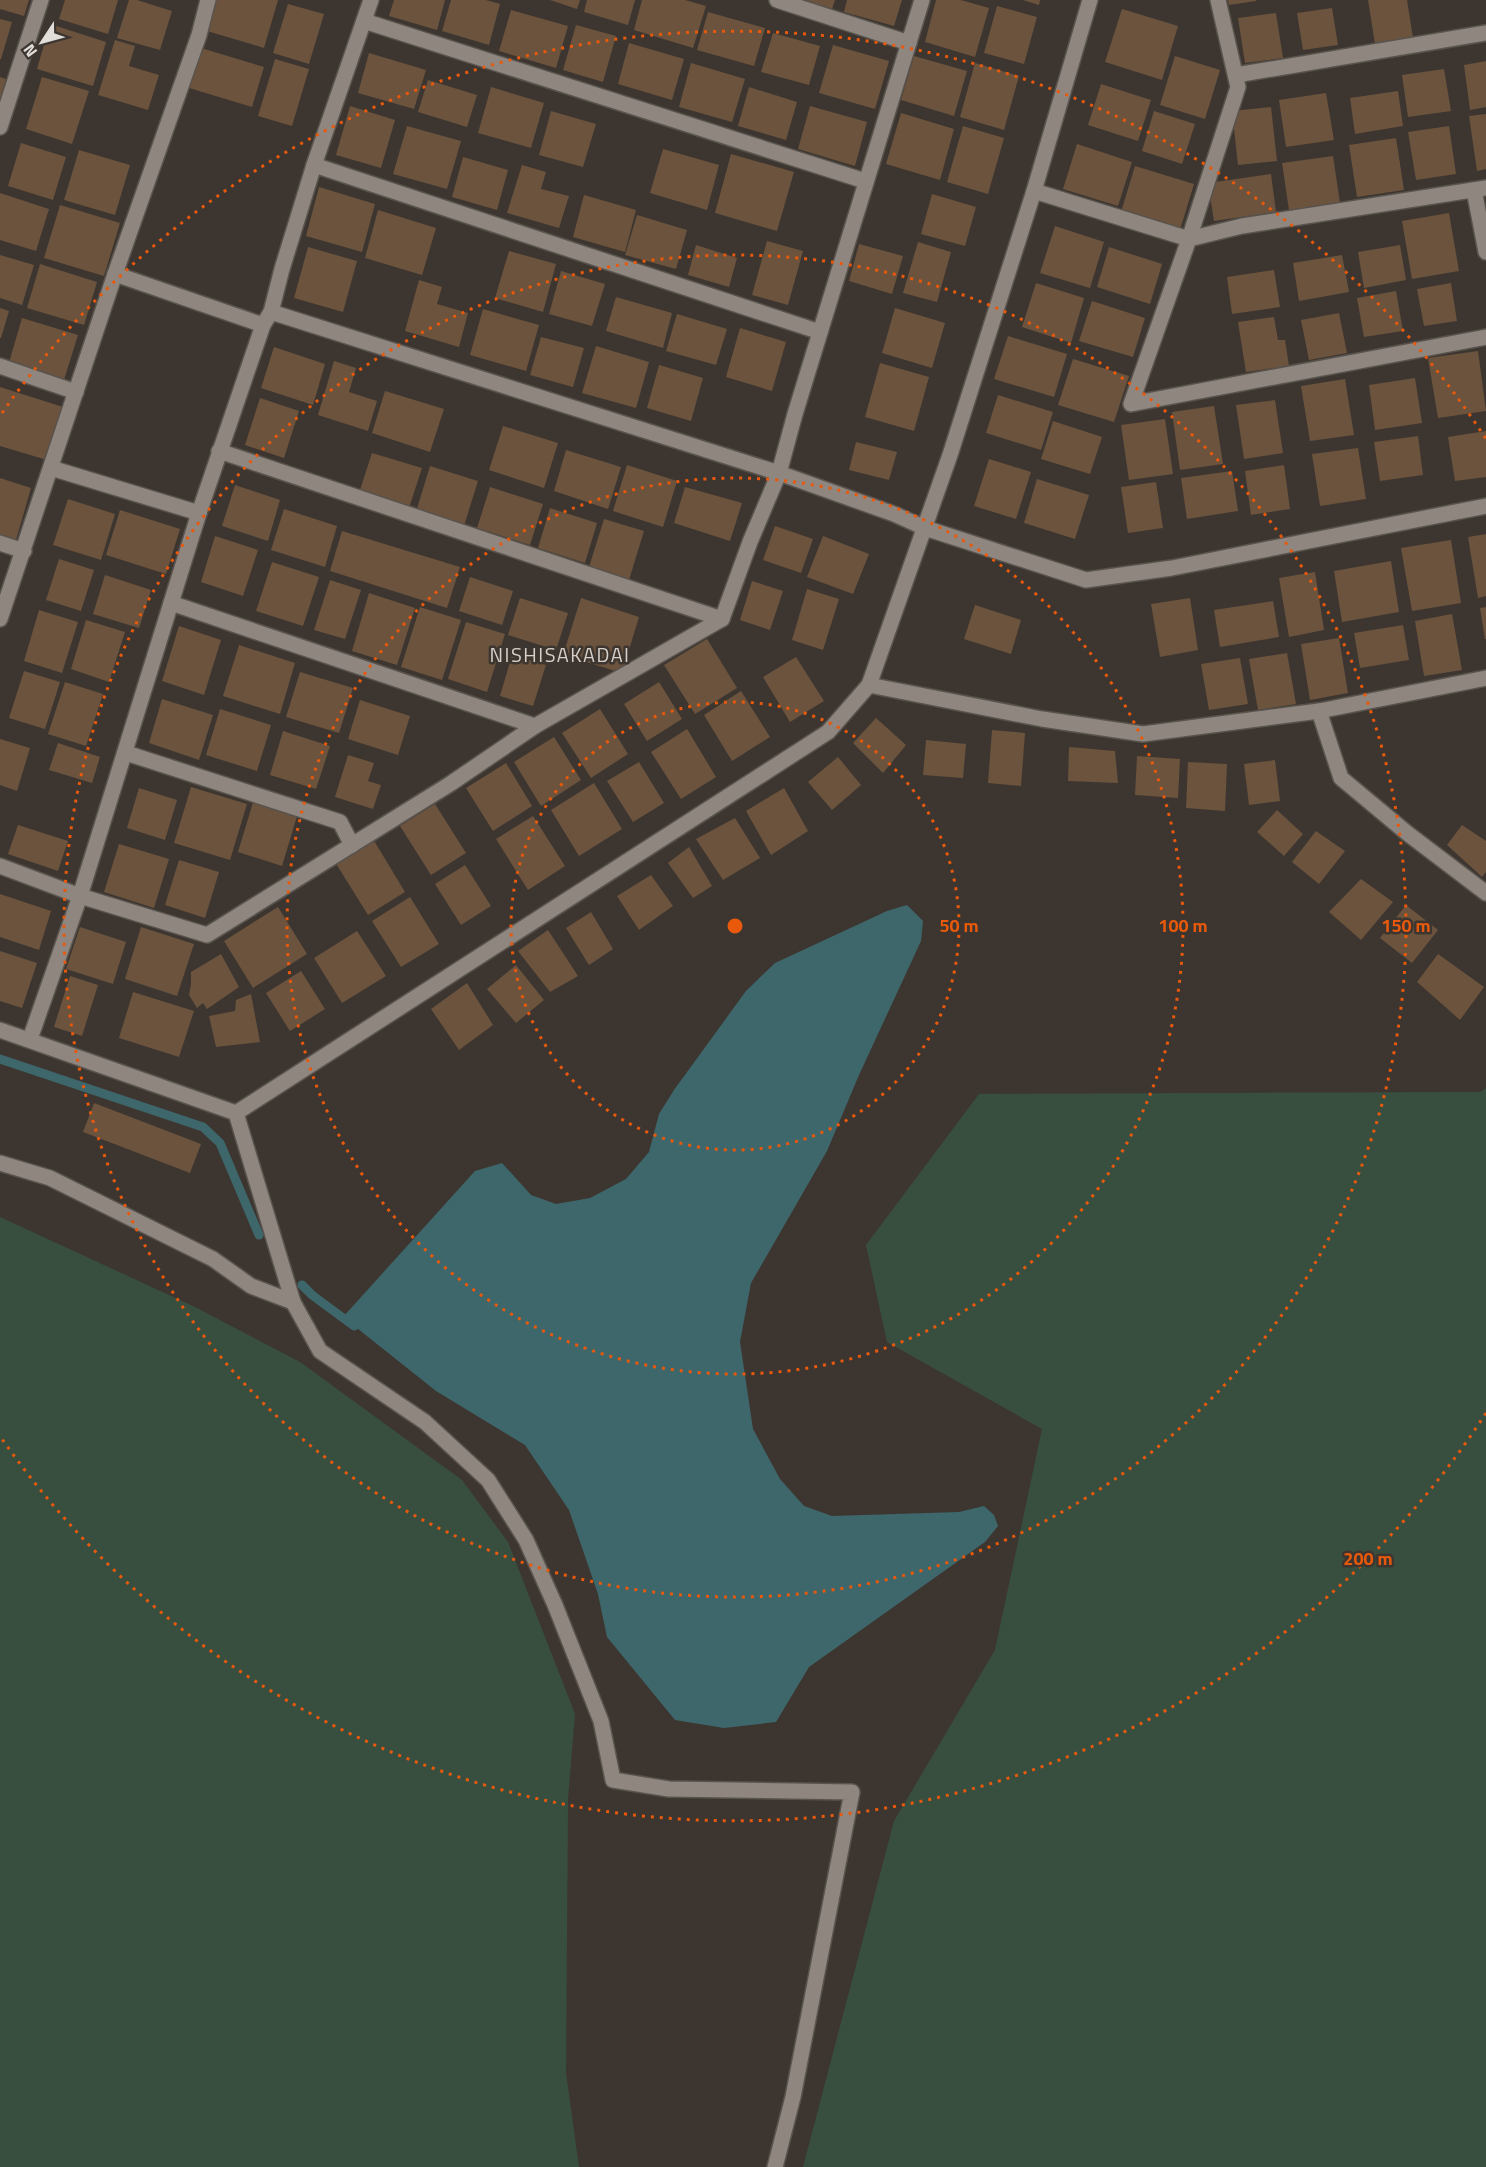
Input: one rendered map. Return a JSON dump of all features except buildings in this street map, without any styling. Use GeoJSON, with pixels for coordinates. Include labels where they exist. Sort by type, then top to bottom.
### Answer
{"type":"FeatureCollection","features":[{"type":"Feature","properties":{"kind":"street"},"geometry":{"type":"LineString","coordinates":[[0,127],[41,0]]}},
{"type":"Feature","properties":{"kind":"street"},"geometry":{"type":"LineString","coordinates":[[0,619],[208,0]]}},
{"type":"Feature","properties":{"kind":"street"},"geometry":{"type":"LineString","coordinates":[[30,1039],[80,896],[126,753],[219,451],[267,319],[314,165],[370,0]]}},
{"type":"Feature","properties":{"kind":"street"},"geometry":{"type":"LineString","coordinates":[[777,0],[909,43]]}},
{"type":"Feature","properties":{"kind":"street"},"geometry":{"type":"LineString","coordinates":[[0,866],[80,896],[207,935],[450,784],[535,726],[722,618],[779,473],[922,0]]}},
{"type":"Feature","properties":{"kind":"street"},"geometry":{"type":"LineString","coordinates":[[236,1113],[828,732],[869,685],[925,528],[1034,191],[1089,0]]}},
{"type":"Feature","properties":{"kind":"street"},"geometry":{"type":"LineString","coordinates":[[1218,0],[1238,87],[1189,239],[1131,405],[1486,337]]}},
{"type":"Feature","properties":{"kind":"street"},"geometry":{"type":"LineString","coordinates":[[364,21],[866,181]]}},
{"type":"Feature","properties":{"kind":"street"},"geometry":{"type":"LineString","coordinates":[[1236,75],[1486,33]]}},
{"type":"Feature","properties":{"kind":"street"},"geometry":{"type":"LineString","coordinates":[[314,165],[820,332]]}},
{"type":"Feature","properties":{"kind":"street"},"geometry":{"type":"LineString","coordinates":[[1034,191],[1189,239],[1242,226],[1480,189],[1486,252]]}},
{"type":"Feature","properties":{"kind":"street"},"geometry":{"type":"LineString","coordinates":[[115,274],[779,473],[894,514],[925,528],[1086,580],[1172,568],[1486,506]]}},
{"type":"Feature","properties":{"kind":"street"},"geometry":{"type":"LineString","coordinates":[[0,366],[76,392]]}},
{"type":"Feature","properties":{"kind":"street"},"geometry":{"type":"LineString","coordinates":[[219,451],[722,618]]}},
{"type":"Feature","properties":{"kind":"street"},"geometry":{"type":"LineString","coordinates":[[51,468],[199,513]]}},
{"type":"Feature","properties":{"kind":"street"},"geometry":{"type":"LineString","coordinates":[[0,543],[24,550]]}},
{"type":"Feature","properties":{"kind":"street"},"geometry":{"type":"LineString","coordinates":[[171,603],[535,726]]}},
{"type":"Feature","properties":{"kind":"street"},"geometry":{"type":"LineString","coordinates":[[869,685],[1042,719],[1143,734],[1319,711],[1486,678]]}},
{"type":"Feature","properties":{"kind":"street"},"geometry":{"type":"LineString","coordinates":[[1319,711],[1341,778],[1407,833],[1486,893]]}},
{"type":"Feature","properties":{"kind":"street"},"geometry":{"type":"LineString","coordinates":[[126,753],[340,822],[352,845]]}},
{"type":"Feature","properties":{"kind":"street"},"geometry":{"type":"LineString","coordinates":[[0,1030],[236,1113]]}},
{"type":"Feature","properties":{"kind":"street"},"geometry":{"type":"LineString","coordinates":[[236,1113],[293,1302],[320,1351],[425,1422],[488,1480],[526,1540],[555,1605],[601,1721],[613,1780],[669,1789],[852,1792],[793,2097],[775,2167]]}},
{"type":"Feature","properties":{"kind":"street"},"geometry":{"type":"LineString","coordinates":[[0,1163],[50,1178],[213,1259],[251,1286],[293,1302]]}},
{"type":"Feature","properties":{"kind":"green space"},"geometry":{"type":"Polygon","coordinates":[[[1486,1088],[1486,2167],[803,2167],[894,1821],[995,1650],[1042,1429],[887,1342],[866,1245],[979,1094],[1480,1092],[1486,1088]]]}},
{"type":"Feature","properties":{"kind":"green space"},"geometry":{"type":"Polygon","coordinates":[[[0,1217],[195,1307],[300,1362],[462,1480],[508,1542],[575,1714],[568,1799],[566,2073],[579,2167],[0,2167],[0,1217]]]}},
{"type":"Feature","properties":{"kind":"water"},"geometry":{"type":"Polygon","coordinates":[[[907,905],[923,921],[921,941],[859,1075],[827,1151],[751,1283],[740,1342],[753,1429],[780,1479],[804,1506],[832,1516],[959,1512],[984,1506],[994,1515],[998,1526],[985,1542],[809,1667],[776,1722],[724,1728],[675,1720],[607,1637],[598,1594],[569,1510],[525,1445],[436,1391],[343,1317],[475,1171],[502,1163],[531,1195],[556,1204],[590,1198],[626,1179],[649,1152],[659,1114],[674,1090],[746,991],[775,963],[887,911],[907,905]]]}},
{"type":"Feature","properties":{"kind":"waterway"},"geometry":{"type":"LineString","coordinates":[[0,1059],[203,1127],[220,1143],[259,1235]]}},
{"type":"Feature","properties":{"kind":"waterway"},"geometry":{"type":"LineString","coordinates":[[302,1285],[354,1326]]}},
{"type":"Feature","properties":{"kind":"district","name":"NISHISAKADAI"},"geometry":{"type":"Point","coordinates":[560,654]}}]}
